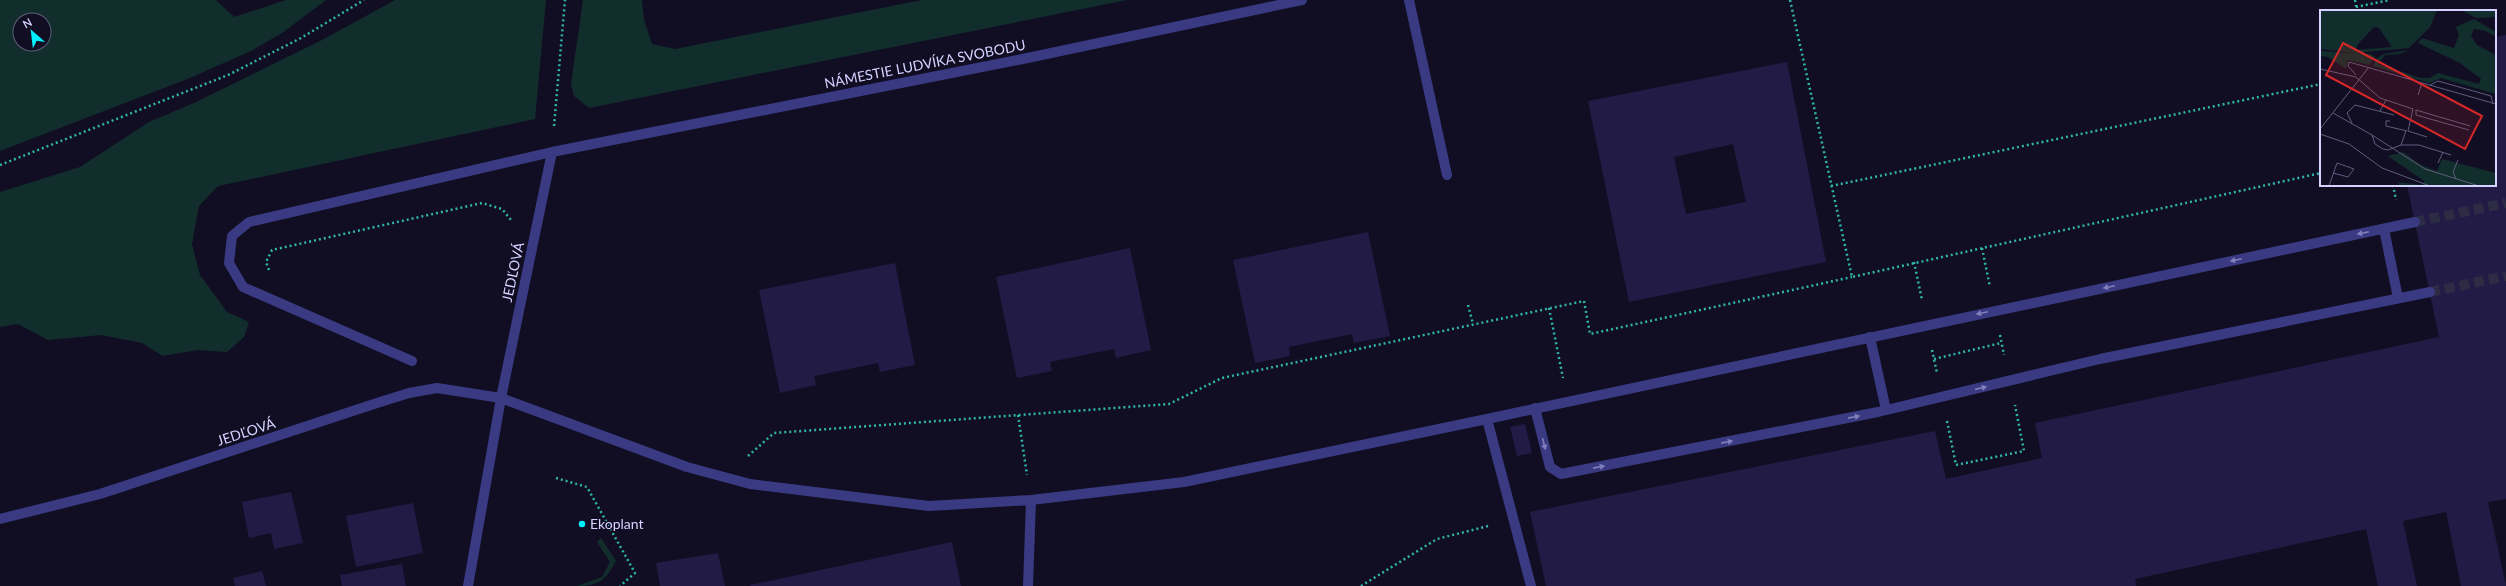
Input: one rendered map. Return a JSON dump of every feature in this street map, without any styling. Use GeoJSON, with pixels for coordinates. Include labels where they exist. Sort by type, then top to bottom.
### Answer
{"type":"FeatureCollection","features":[{"type":"Feature","properties":{"kind":"street","name":"NÁMESTIE LUDVÍKA SVOBODU"},"geometry":{"type":"LineString","coordinates":[[412,361],[243,287],[229,263],[232,236],[248,222],[552,152],[1018,60],[1302,0]]}},
{"type":"Feature","properties":{"kind":"street"},"geometry":{"type":"LineString","coordinates":[[1409,0],[1447,175]]}},
{"type":"Feature","properties":{"kind":"street","name":"JEDĽOVÁ"},"geometry":{"type":"LineString","coordinates":[[468,586],[501,398],[552,152]]}},
{"type":"Feature","properties":{"kind":"street"},"geometry":{"type":"LineString","coordinates":[[501,398],[687,467],[750,484],[930,506],[1031,500],[1184,482],[2415,222]]}},
{"type":"Feature","properties":{"kind":"street"},"geometry":{"type":"LineString","coordinates":[[2384,229],[2398,298]]}},
{"type":"Feature","properties":{"kind":"street"},"geometry":{"type":"LineString","coordinates":[[1535,408],[1550,467],[1561,474],[1886,410],[2100,359],[2430,292]]}},
{"type":"Feature","properties":{"kind":"street"},"geometry":{"type":"LineString","coordinates":[[1870,337],[1886,410]]}},
{"type":"Feature","properties":{"kind":"street","name":"JEDĽOVÁ"},"geometry":{"type":"LineString","coordinates":[[0,519],[100,494],[409,393],[437,388],[501,398]]}},
{"type":"Feature","properties":{"kind":"street"},"geometry":{"type":"LineString","coordinates":[[1487,419],[1531,586]]}},
{"type":"Feature","properties":{"kind":"street"},"geometry":{"type":"LineString","coordinates":[[1028,586],[1031,500]]}},
{"type":"Feature","properties":{"kind":"path"},"geometry":{"type":"LineString","coordinates":[[0,165],[228,75],[301,38],[364,0]]}},
{"type":"Feature","properties":{"kind":"path"},"geometry":{"type":"LineString","coordinates":[[552,152],[566,0]]}},
{"type":"Feature","properties":{"kind":"path"},"geometry":{"type":"LineString","coordinates":[[1790,0],[1852,277]]}},
{"type":"Feature","properties":{"kind":"path"},"geometry":{"type":"LineString","coordinates":[[2355,0],[2357,10]]}},
{"type":"Feature","properties":{"kind":"path"},"geometry":{"type":"LineString","coordinates":[[2356,7],[2390,0]]}},
{"type":"Feature","properties":{"kind":"path"},"geometry":{"type":"LineString","coordinates":[[1831,186],[2320,84]]}},
{"type":"Feature","properties":{"kind":"path"},"geometry":{"type":"LineString","coordinates":[[726,477],[774,433],[1169,404],[1222,378],[1584,301],[1590,334],[2320,173]]}},
{"type":"Feature","properties":{"kind":"path"},"geometry":{"type":"LineString","coordinates":[[270,272],[266,262],[272,250],[482,203],[502,209],[514,222]]}},
{"type":"Feature","properties":{"kind":"path"},"geometry":{"type":"LineString","coordinates":[[1468,305],[1473,324]]}},
{"type":"Feature","properties":{"kind":"path"},"geometry":{"type":"LineString","coordinates":[[1549,308],[1567,401]]}},
{"type":"Feature","properties":{"kind":"path"},"geometry":{"type":"LineString","coordinates":[[1934,359],[2001,344]]}},
{"type":"Feature","properties":{"kind":"path"},"geometry":{"type":"LineString","coordinates":[[1018,415],[1031,500]]}},
{"type":"Feature","properties":{"kind":"path"},"geometry":{"type":"LineString","coordinates":[[556,478],[587,488],[635,572],[620,586]]}},
{"type":"Feature","properties":{"kind":"path"},"geometry":{"type":"LineString","coordinates":[[1361,586],[1437,539],[1514,520]]}},
{"type":"Feature","properties":{"kind":"green space"},"geometry":{"type":"Polygon","coordinates":[[[0,0],[216,0],[234,17],[286,0],[326,0],[282,33],[251,51],[190,78],[0,151],[0,0]]]}},
{"type":"Feature","properties":{"kind":"green space"},"geometry":{"type":"Polygon","coordinates":[[[395,0],[546,0],[535,119],[218,186],[199,206],[192,244],[200,275],[227,312],[249,322],[244,337],[227,352],[197,350],[163,356],[142,343],[101,335],[48,340],[18,324],[0,327],[0,192],[80,167],[149,122],[194,103],[324,39],[395,0]]]}},
{"type":"Feature","properties":{"kind":"green space"},"geometry":{"type":"Polygon","coordinates":[[[583,0],[642,0],[644,19],[652,44],[675,49],[922,0],[1127,0],[589,108],[574,96],[571,84],[583,0]]]}},
{"type":"Feature","properties":{"kind":"green space"},"geometry":{"type":"Polygon","coordinates":[[[601,538],[616,561],[601,581],[591,585],[577,586],[602,577],[610,562],[597,542],[601,538]]]}},
{"type":"Feature","properties":{"kind":"building"},"geometry":{"type":"Polygon","coordinates":[[[2506,35],[2506,499],[2488,502],[2506,586],[2461,586],[2446,512],[2403,521],[2417,586],[2378,586],[2366,529],[2135,579],[2136,586],[1546,586],[1530,512],[1935,431],[1946,479],[2042,458],[2035,423],[2439,337],[2407,186],[2496,186],[2496,37],[2506,35]]]}},
{"type":"Feature","properties":{"kind":"building"},"geometry":{"type":"Polygon","coordinates":[[[1787,62],[1826,262],[1629,302],[1588,101],[1787,62]],[[1733,144],[1674,157],[1686,214],[1746,202],[1733,144]]]}},
{"type":"Feature","properties":{"kind":"building"},"geometry":{"type":"Polygon","coordinates":[[[1368,232],[1390,336],[1354,343],[1352,334],[1289,347],[1290,356],[1255,363],[1233,260],[1368,232]]]}},
{"type":"Feature","properties":{"kind":"building"},"geometry":{"type":"Polygon","coordinates":[[[1130,248],[1151,350],[1116,358],[1114,349],[1050,362],[1052,371],[1017,378],[996,277],[1130,248]]]}},
{"type":"Feature","properties":{"kind":"building"},"geometry":{"type":"Polygon","coordinates":[[[895,263],[915,365],[880,372],[878,363],[814,376],[816,385],[780,393],[759,290],[895,263]]]}},
{"type":"Feature","properties":{"kind":"building"},"geometry":{"type":"Polygon","coordinates":[[[1525,424],[1532,453],[1517,456],[1510,427],[1525,424]]]}},
{"type":"Feature","properties":{"kind":"building"},"geometry":{"type":"Polygon","coordinates":[[[291,492],[303,543],[274,549],[271,533],[249,538],[242,502],[291,492]]]}},
{"type":"Feature","properties":{"kind":"building"},"geometry":{"type":"Polygon","coordinates":[[[413,503],[423,553],[356,567],[346,516],[413,503]]]}},
{"type":"Feature","properties":{"kind":"building"},"geometry":{"type":"Polygon","coordinates":[[[952,542],[961,586],[750,586],[750,585],[952,542]]]}},
{"type":"Feature","properties":{"kind":"building"},"geometry":{"type":"Polygon","coordinates":[[[718,553],[725,586],[660,586],[656,563],[718,553]]]}},
{"type":"Feature","properties":{"kind":"building"},"geometry":{"type":"Polygon","coordinates":[[[402,564],[406,586],[342,586],[340,575],[402,564]]]}},
{"type":"Feature","properties":{"kind":"building"},"geometry":{"type":"Polygon","coordinates":[[[262,571],[266,586],[235,586],[233,578],[262,571]]]}},
{"type":"Feature","properties":{"kind":"tunnel"},"geometry":{"type":"LineString","coordinates":[[2415,222],[2506,203]]}},
{"type":"Feature","properties":{"kind":"tunnel"},"geometry":{"type":"LineString","coordinates":[[2430,292],[2506,276]]}},
{"type":"Feature","properties":{"kind":"place","name":"Ekoplant"},"geometry":{"type":"Point","coordinates":[582,524]}}]}
